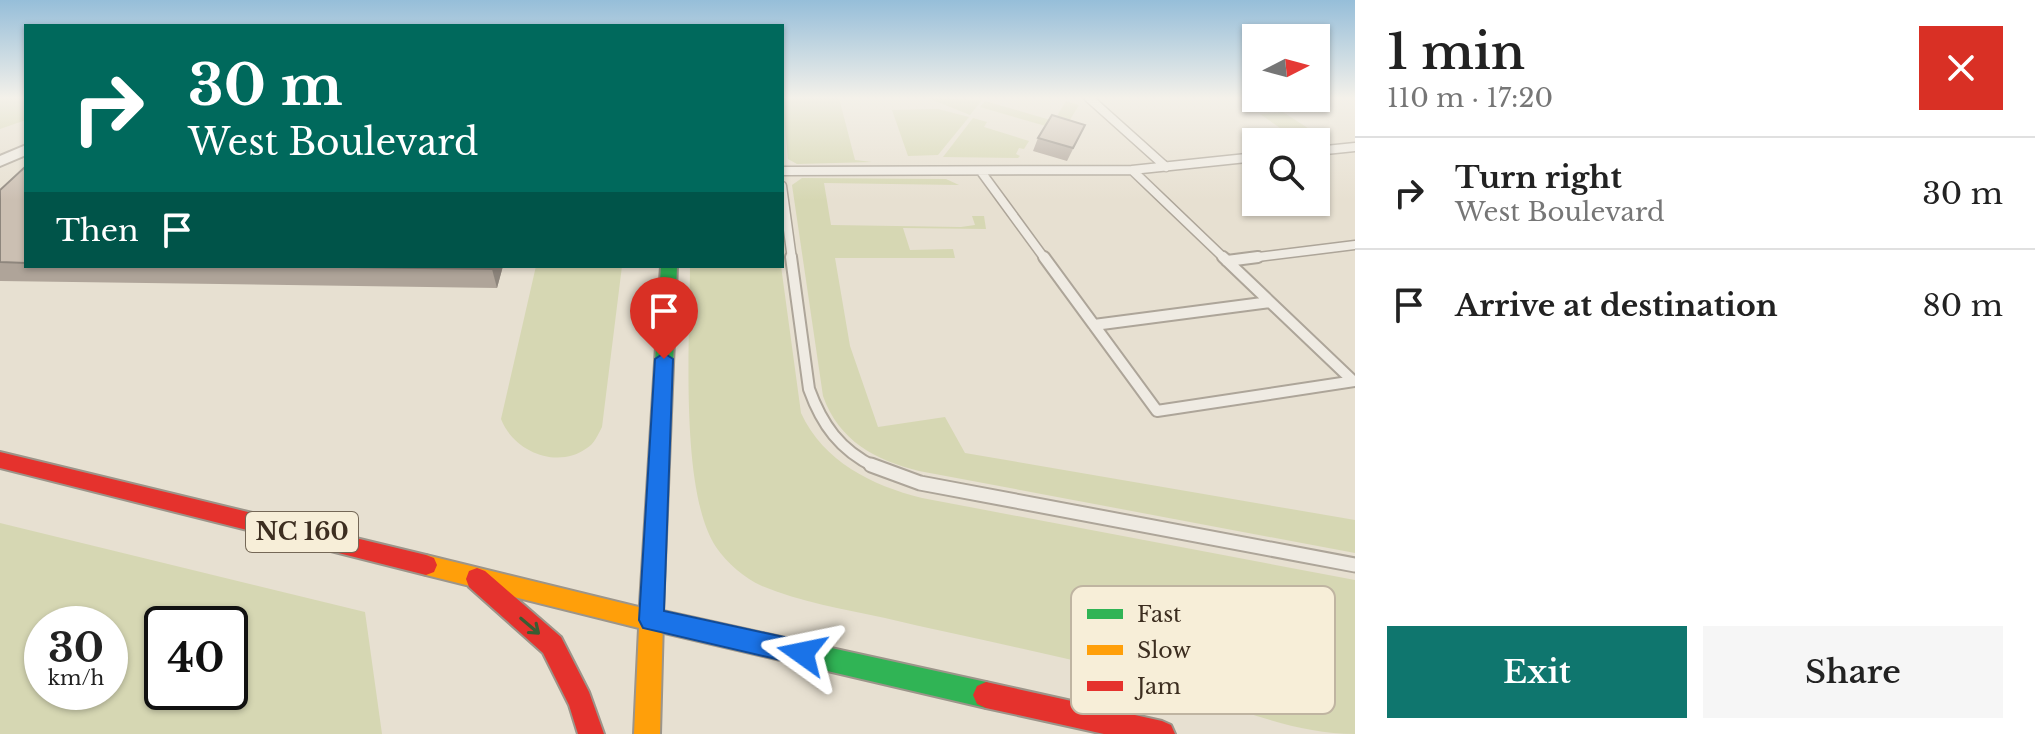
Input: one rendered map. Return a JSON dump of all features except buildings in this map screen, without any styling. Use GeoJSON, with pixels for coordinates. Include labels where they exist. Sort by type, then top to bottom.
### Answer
{"type":"FeatureCollection","features":[{"type":"Feature","properties":{"kind":"main road"},"geometry":{"type":"LineString","coordinates":[[647,734],[669,268]]}},
{"type":"Feature","properties":{"kind":"main road","name":"NC 160"},"geometry":{"type":"LineString","coordinates":[[0,460],[651,620]]}},
{"type":"Feature","properties":{"kind":"main road"},"geometry":{"type":"LineString","coordinates":[[471,574],[552,645],[580,701],[591,734]]}},
{"type":"Feature","properties":{"kind":"main road"},"geometry":{"type":"LineString","coordinates":[[651,620],[1071,714]]}},
{"type":"Feature","properties":{"kind":"main road"},"geometry":{"type":"LineString","coordinates":[[1072,714],[1162,734]]}},
{"type":"Feature","properties":{"kind":"street"},"geometry":{"type":"LineString","coordinates":[[0,162],[24,150]]}},
{"type":"Feature","properties":{"kind":"lane"},"geometry":{"type":"LineString","coordinates":[[1127,132],[1166,167]]}},
{"type":"Feature","properties":{"kind":"lane"},"geometry":{"type":"LineString","coordinates":[[1330,150],[1355,147]]}},
{"type":"Feature","properties":{"kind":"lane"},"geometry":{"type":"LineString","coordinates":[[784,171],[982,173],[1132,170],[1242,159]]}},
{"type":"Feature","properties":{"kind":"lane"},"geometry":{"type":"LineString","coordinates":[[1132,170],[1354,381]]}},
{"type":"Feature","properties":{"kind":"lane"},"geometry":{"type":"LineString","coordinates":[[982,173],[1157,411],[1354,381]]}},
{"type":"Feature","properties":{"kind":"lane"},"geometry":{"type":"LineString","coordinates":[[784,201],[809,389],[816,413],[832,437],[855,458],[884,473],[920,483],[1355,565]]}},
{"type":"Feature","properties":{"kind":"lane"},"geometry":{"type":"LineString","coordinates":[[1227,261],[1355,245]]}},
{"type":"Feature","properties":{"kind":"lane"},"geometry":{"type":"LineString","coordinates":[[1094,325],[1270,302]]}},
{"type":"Feature","properties":{"kind":"green space"},"geometry":{"type":"Polygon","coordinates":[[[785,132],[848,132],[855,160],[872,162],[797,164],[788,159],[785,132]]]}},
{"type":"Feature","properties":{"kind":"green space"},"geometry":{"type":"Polygon","coordinates":[[[900,132],[957,132],[938,155],[908,156],[900,132]]]}},
{"type":"Feature","properties":{"kind":"green space"},"geometry":{"type":"Polygon","coordinates":[[[962,132],[1001,132],[1029,141],[1024,149],[1019,148],[1018,158],[943,157],[962,132]]]}},
{"type":"Feature","properties":{"kind":"green space"},"geometry":{"type":"Polygon","coordinates":[[[802,178],[946,179],[959,185],[824,183],[831,225],[961,227],[975,225],[972,216],[984,216],[986,229],[903,228],[910,250],[953,249],[955,258],[835,258],[850,346],[878,427],[945,417],[965,453],[1355,520],[1355,553],[919,471],[888,461],[860,446],[839,425],[823,396],[792,185],[802,178]]]}},
{"type":"Feature","properties":{"kind":"green space"},"geometry":{"type":"Polygon","coordinates":[[[536,268],[622,268],[602,427],[596,439],[575,454],[550,457],[537,454],[515,440],[501,419],[536,268]]]}},
{"type":"Feature","properties":{"kind":"green space"},"geometry":{"type":"Polygon","coordinates":[[[690,268],[781,268],[801,413],[822,445],[867,478],[922,498],[1355,580],[1355,734],[1300,728],[1252,714],[1335,714],[1335,586],[1071,586],[1071,660],[807,601],[762,586],[731,564],[716,547],[704,522],[692,452],[688,371],[690,268]]]}},
{"type":"Feature","properties":{"kind":"green space"},"geometry":{"type":"Polygon","coordinates":[[[0,523],[365,612],[382,734],[0,734],[0,523]]]}},
{"type":"Feature","properties":{"kind":"traffic: fast"},"geometry":{"type":"LineString","coordinates":[[669,268],[651,620],[986,695]]}},
{"type":"Feature","properties":{"kind":"traffic: slow"},"geometry":{"type":"LineString","coordinates":[[426,565],[651,620],[647,734]]}},
{"type":"Feature","properties":{"kind":"traffic: jam"},"geometry":{"type":"LineString","coordinates":[[0,460],[426,565]]}},
{"type":"Feature","properties":{"kind":"traffic: jam"},"geometry":{"type":"LineString","coordinates":[[477,579],[552,645],[580,701],[591,734]]}},
{"type":"Feature","properties":{"kind":"traffic: jam"},"geometry":{"type":"LineString","coordinates":[[986,695],[1071,714]]}},
{"type":"Feature","properties":{"kind":"traffic: jam"},"geometry":{"type":"LineString","coordinates":[[1072,714],[1162,734]]}},
{"type":"Feature","properties":{"kind":"route"},"geometry":{"type":"LineString","coordinates":[[664,359],[651,620],[802,653]]}}]}
